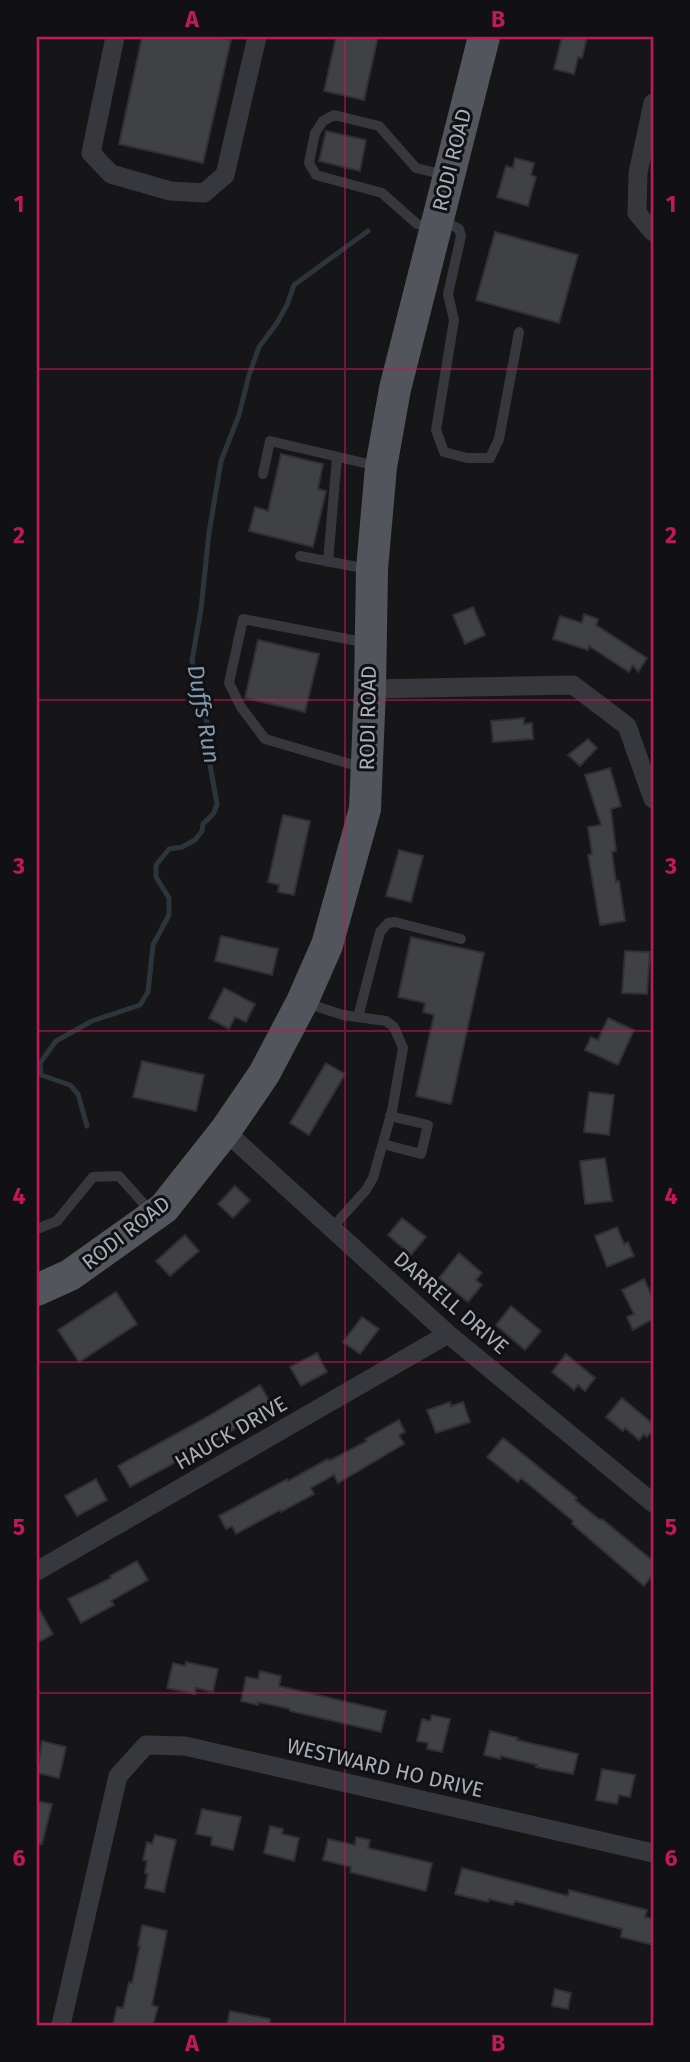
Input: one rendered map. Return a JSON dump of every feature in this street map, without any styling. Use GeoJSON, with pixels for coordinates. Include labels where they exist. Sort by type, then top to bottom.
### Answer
{"type":"FeatureCollection","features":[{"type":"Feature","properties":{"kind":"main road","name":"RODI ROAD"},"geometry":{"type":"LineString","coordinates":[[37,1290],[70,1275],[164,1208],[225,1130],[264,1074],[302,1002],[327,945],[365,809],[372,569],[381,467],[395,388],[484,37]]}},
{"type":"Feature","properties":{"kind":"street"},"geometry":{"type":"LineString","coordinates":[[115,37],[91,153],[111,174],[170,191],[204,192],[225,175],[257,37]]}},
{"type":"Feature","properties":{"kind":"street"},"geometry":{"type":"LineString","coordinates":[[653,103],[638,173],[637,213],[653,232]]}},
{"type":"Feature","properties":{"kind":"street"},"geometry":{"type":"LineString","coordinates":[[370,689],[573,685],[626,726],[653,799]]}},
{"type":"Feature","properties":{"kind":"street","name":"DARRELL DRIVE"},"geometry":{"type":"LineString","coordinates":[[225,1130],[448,1334],[653,1503]]}},
{"type":"Feature","properties":{"kind":"street","name":"HAUCK DRIVE"},"geometry":{"type":"LineString","coordinates":[[37,1571],[448,1334]]}},
{"type":"Feature","properties":{"kind":"street","name":"WESTWARD HO DRIVE"},"geometry":{"type":"LineString","coordinates":[[61,2025],[118,1776],[146,1745],[185,1746],[653,1853]]}},
{"type":"Feature","properties":{"kind":"lane"},"geometry":{"type":"LineString","coordinates":[[449,176],[416,168],[379,126],[334,115],[323,121],[315,133],[309,163],[316,175],[382,193],[417,224],[437,223],[459,229],[461,236],[448,294],[454,320],[436,430],[444,452],[467,458],[490,458],[499,439],[519,332]]}},
{"type":"Feature","properties":{"kind":"lane"},"geometry":{"type":"LineString","coordinates":[[263,474],[270,441],[381,467]]}},
{"type":"Feature","properties":{"kind":"lane"},"geometry":{"type":"LineString","coordinates":[[328,562],[337,457]]}},
{"type":"Feature","properties":{"kind":"lane"},"geometry":{"type":"LineString","coordinates":[[300,556],[372,569]]}},
{"type":"Feature","properties":{"kind":"lane"},"geometry":{"type":"LineString","coordinates":[[368,769],[265,739],[241,707],[229,683],[243,619],[370,643]]}},
{"type":"Feature","properties":{"kind":"lane"},"geometry":{"type":"LineString","coordinates":[[358,1017],[380,932],[388,923],[395,922],[461,939]]}},
{"type":"Feature","properties":{"kind":"lane"},"geometry":{"type":"LineString","coordinates":[[302,1002],[332,1013],[386,1021],[394,1027],[403,1048],[390,1116],[373,1178],[366,1190],[332,1228]]}},
{"type":"Feature","properties":{"kind":"lane"},"geometry":{"type":"LineString","coordinates":[[383,1144],[421,1154],[428,1125],[390,1116]]}},
{"type":"Feature","properties":{"kind":"lane"},"geometry":{"type":"LineString","coordinates":[[37,1229],[57,1221],[93,1177],[119,1176],[154,1215]]}},
{"type":"Feature","properties":{"kind":"building"},"geometry":{"type":"Polygon","coordinates":[[[142,37],[217,37],[231,40],[203,163],[119,144],[142,37]]]}},
{"type":"Feature","properties":{"kind":"building"},"geometry":{"type":"Polygon","coordinates":[[[336,37],[378,37],[364,100],[324,91],[336,37]]]}},
{"type":"Feature","properties":{"kind":"building"},"geometry":{"type":"Polygon","coordinates":[[[562,37],[587,37],[582,58],[578,57],[574,74],[554,69],[562,37]]]}},
{"type":"Feature","properties":{"kind":"building"},"geometry":{"type":"Polygon","coordinates":[[[326,131],[366,140],[360,171],[319,161],[326,131]]]}},
{"type":"Feature","properties":{"kind":"building"},"geometry":{"type":"Polygon","coordinates":[[[515,158],[534,163],[531,175],[536,177],[528,206],[497,197],[506,166],[513,168],[515,158]]]}},
{"type":"Feature","properties":{"kind":"building"},"geometry":{"type":"Polygon","coordinates":[[[495,232],[578,255],[559,323],[476,300],[495,232]]]}},
{"type":"Feature","properties":{"kind":"building"},"geometry":{"type":"Polygon","coordinates":[[[281,454],[323,464],[318,489],[326,491],[313,547],[249,531],[255,507],[268,511],[281,454]]]}},
{"type":"Feature","properties":{"kind":"building"},"geometry":{"type":"Polygon","coordinates":[[[473,607],[485,635],[465,644],[453,615],[473,607]]]}},
{"type":"Feature","properties":{"kind":"building"},"geometry":{"type":"Polygon","coordinates":[[[584,614],[598,619],[596,625],[647,658],[638,672],[633,665],[629,672],[589,646],[588,650],[553,639],[560,616],[582,623],[584,614]]]}},
{"type":"Feature","properties":{"kind":"building"},"geometry":{"type":"Polygon","coordinates":[[[258,640],[319,654],[305,712],[245,698],[258,640]]]}},
{"type":"Feature","properties":{"kind":"building"},"geometry":{"type":"Polygon","coordinates":[[[524,718],[524,724],[532,723],[533,739],[493,742],[491,721],[524,718]]]}},
{"type":"Feature","properties":{"kind":"building"},"geometry":{"type":"Polygon","coordinates":[[[588,739],[597,748],[580,766],[568,755],[588,739]]]}},
{"type":"Feature","properties":{"kind":"building"},"geometry":{"type":"Polygon","coordinates":[[[610,768],[621,806],[611,809],[616,851],[612,852],[625,921],[600,925],[588,855],[592,854],[588,827],[601,825],[585,775],[610,768]]]}},
{"type":"Feature","properties":{"kind":"building"},"geometry":{"type":"Polygon","coordinates":[[[283,815],[310,821],[294,895],[278,892],[279,885],[268,882],[283,815]]]}},
{"type":"Feature","properties":{"kind":"building"},"geometry":{"type":"Polygon","coordinates":[[[399,850],[423,856],[411,902],[386,896],[399,850]]]}},
{"type":"Feature","properties":{"kind":"building"},"geometry":{"type":"Polygon","coordinates":[[[221,936],[278,949],[272,975],[215,961],[221,936]]]}},
{"type":"Feature","properties":{"kind":"building"},"geometry":{"type":"Polygon","coordinates":[[[411,937],[484,953],[451,1104],[416,1096],[434,1015],[423,1012],[425,1003],[398,997],[411,937]]]}},
{"type":"Feature","properties":{"kind":"building"},"geometry":{"type":"Polygon","coordinates":[[[625,951],[650,952],[647,994],[622,993],[625,951]]]}},
{"type":"Feature","properties":{"kind":"building"},"geometry":{"type":"Polygon","coordinates":[[[224,988],[255,1004],[246,1022],[235,1017],[229,1029],[209,1018],[224,988]]]}},
{"type":"Feature","properties":{"kind":"building"},"geometry":{"type":"Polygon","coordinates":[[[608,1018],[634,1030],[618,1065],[585,1050],[591,1037],[598,1040],[608,1018]]]}},
{"type":"Feature","properties":{"kind":"building"},"geometry":{"type":"Polygon","coordinates":[[[142,1061],[204,1075],[196,1111],[133,1097],[142,1061]]]}},
{"type":"Feature","properties":{"kind":"building"},"geometry":{"type":"Polygon","coordinates":[[[326,1063],[345,1074],[309,1135],[290,1123],[326,1063]]]}},
{"type":"Feature","properties":{"kind":"building"},"geometry":{"type":"Polygon","coordinates":[[[589,1092],[614,1095],[609,1135],[584,1132],[589,1092]]]}},
{"type":"Feature","properties":{"kind":"building"},"geometry":{"type":"Polygon","coordinates":[[[605,1158],[612,1201],[585,1204],[580,1161],[605,1158]]]}},
{"type":"Feature","properties":{"kind":"building"},"geometry":{"type":"Polygon","coordinates":[[[235,1186],[250,1200],[233,1218],[218,1204],[235,1186]]]}},
{"type":"Feature","properties":{"kind":"building"},"geometry":{"type":"Polygon","coordinates":[[[402,1218],[426,1237],[411,1255],[388,1235],[402,1218]]]}},
{"type":"Feature","properties":{"kind":"building"},"geometry":{"type":"Polygon","coordinates":[[[617,1227],[624,1244],[628,1242],[634,1256],[607,1267],[595,1236],[617,1227]]]}},
{"type":"Feature","properties":{"kind":"building"},"geometry":{"type":"Polygon","coordinates":[[[185,1235],[199,1251],[170,1276],[156,1261],[185,1235]]]}},
{"type":"Feature","properties":{"kind":"building"},"geometry":{"type":"Polygon","coordinates":[[[459,1253],[482,1273],[476,1280],[482,1285],[468,1302],[439,1278],[459,1253]]]}},
{"type":"Feature","properties":{"kind":"building"},"geometry":{"type":"Polygon","coordinates":[[[644,1279],[653,1298],[653,1319],[633,1330],[627,1317],[634,1314],[622,1290],[644,1279]]]}},
{"type":"Feature","properties":{"kind":"building"},"geometry":{"type":"Polygon","coordinates":[[[116,1292],[137,1324],[79,1362],[58,1330],[116,1292]]]}},
{"type":"Feature","properties":{"kind":"building"},"geometry":{"type":"Polygon","coordinates":[[[511,1306],[541,1331],[525,1350],[496,1325],[511,1306]]]}},
{"type":"Feature","properties":{"kind":"building"},"geometry":{"type":"Polygon","coordinates":[[[362,1317],[379,1329],[360,1354],[343,1342],[362,1317]]]}},
{"type":"Feature","properties":{"kind":"building"},"geometry":{"type":"Polygon","coordinates":[[[317,1353],[327,1372],[301,1386],[290,1367],[317,1353]]]}},
{"type":"Feature","properties":{"kind":"building"},"geometry":{"type":"Polygon","coordinates":[[[566,1354],[595,1378],[585,1391],[578,1385],[574,1390],[552,1372],[566,1354]]]}},
{"type":"Feature","properties":{"kind":"building"},"geometry":{"type":"Polygon","coordinates":[[[260,1385],[272,1405],[219,1439],[130,1487],[118,1466],[260,1385]]]}},
{"type":"Feature","properties":{"kind":"building"},"geometry":{"type":"Polygon","coordinates":[[[622,1398],[653,1424],[653,1430],[647,1437],[644,1434],[639,1440],[606,1417],[622,1398]]]}},
{"type":"Feature","properties":{"kind":"building"},"geometry":{"type":"Polygon","coordinates":[[[450,1402],[451,1406],[463,1402],[470,1422],[436,1433],[427,1410],[450,1402]]]}},
{"type":"Feature","properties":{"kind":"building"},"geometry":{"type":"Polygon","coordinates":[[[399,1420],[405,1432],[399,1435],[404,1444],[338,1483],[334,1475],[311,1488],[314,1494],[236,1534],[232,1526],[226,1529],[219,1516],[287,1479],[288,1481],[367,1441],[365,1439],[399,1420]]]}},
{"type":"Feature","properties":{"kind":"building"},"geometry":{"type":"Polygon","coordinates":[[[503,1438],[577,1498],[575,1500],[653,1561],[653,1574],[644,1586],[521,1478],[518,1482],[487,1457],[503,1438]]]}},
{"type":"Feature","properties":{"kind":"building"},"geometry":{"type":"Polygon","coordinates":[[[96,1479],[107,1500],[77,1516],[65,1496],[96,1479]]]}},
{"type":"Feature","properties":{"kind":"building"},"geometry":{"type":"Polygon","coordinates":[[[137,1561],[148,1580],[111,1601],[114,1605],[81,1623],[68,1599],[111,1578],[110,1576],[137,1561]]]}},
{"type":"Feature","properties":{"kind":"building"},"geometry":{"type":"Polygon","coordinates":[[[37,1605],[53,1634],[37,1643],[37,1605]]]}},
{"type":"Feature","properties":{"kind":"building"},"geometry":{"type":"Polygon","coordinates":[[[186,1662],[218,1669],[213,1692],[196,1688],[195,1694],[167,1688],[173,1663],[185,1666],[186,1662]]]}},
{"type":"Feature","properties":{"kind":"building"},"geometry":{"type":"Polygon","coordinates":[[[260,1671],[281,1676],[279,1686],[386,1711],[381,1732],[290,1709],[241,1701],[246,1677],[258,1679],[260,1671]]]}},
{"type":"Feature","properties":{"kind":"building"},"geometry":{"type":"Polygon","coordinates":[[[432,1715],[450,1719],[442,1752],[427,1749],[428,1743],[417,1741],[422,1719],[430,1721],[432,1715]]]}},
{"type":"Feature","properties":{"kind":"building"},"geometry":{"type":"Polygon","coordinates":[[[490,1731],[578,1754],[573,1774],[536,1767],[537,1765],[501,1756],[500,1759],[484,1755],[490,1731]]]}},
{"type":"Feature","properties":{"kind":"building"},"geometry":{"type":"Polygon","coordinates":[[[42,1741],[66,1747],[59,1778],[37,1773],[42,1741]]]}},
{"type":"Feature","properties":{"kind":"building"},"geometry":{"type":"Polygon","coordinates":[[[602,1769],[635,1775],[630,1797],[619,1795],[617,1804],[596,1800],[602,1769]]]}},
{"type":"Feature","properties":{"kind":"building"},"geometry":{"type":"Polygon","coordinates":[[[37,1801],[52,1804],[42,1844],[37,1844],[37,1801]]]}},
{"type":"Feature","properties":{"kind":"building"},"geometry":{"type":"Polygon","coordinates":[[[202,1809],[241,1817],[233,1850],[211,1845],[212,1837],[196,1834],[202,1809]]]}},
{"type":"Feature","properties":{"kind":"building"},"geometry":{"type":"Polygon","coordinates":[[[270,1826],[283,1829],[282,1834],[299,1838],[294,1861],[264,1853],[270,1826]]]}},
{"type":"Feature","properties":{"kind":"building"},"geometry":{"type":"Polygon","coordinates":[[[155,1835],[176,1840],[164,1892],[145,1888],[148,1874],[145,1873],[147,1861],[143,1860],[147,1842],[152,1844],[155,1835]]]}},
{"type":"Feature","properties":{"kind":"building"},"geometry":{"type":"Polygon","coordinates":[[[356,1837],[370,1840],[368,1848],[432,1863],[426,1891],[350,1872],[351,1867],[323,1860],[328,1839],[355,1845],[356,1837]]]}},
{"type":"Feature","properties":{"kind":"building"},"geometry":{"type":"Polygon","coordinates":[[[462,1868],[568,1896],[569,1890],[647,1910],[645,1917],[653,1919],[653,1945],[621,1937],[622,1929],[515,1901],[513,1905],[455,1894],[462,1868]]]}},
{"type":"Feature","properties":{"kind":"building"},"geometry":{"type":"Polygon","coordinates":[[[142,1925],[167,1931],[152,2005],[158,2007],[153,2025],[113,2025],[117,2007],[123,2008],[129,1982],[132,1983],[142,1925]]]}},
{"type":"Feature","properties":{"kind":"building"},"geometry":{"type":"Polygon","coordinates":[[[555,1989],[571,1993],[568,2009],[552,2006],[555,1989]]]}},
{"type":"Feature","properties":{"kind":"building"},"geometry":{"type":"Polygon","coordinates":[[[230,2011],[270,2019],[270,2025],[227,2025],[230,2011]]]}},
{"type":"Feature","properties":{"kind":"waterway","name":"Duffs Run"},"geometry":{"type":"LineString","coordinates":[[87,1126],[78,1094],[70,1085],[41,1075],[40,1063],[56,1041],[92,1021],[140,1005],[148,992],[153,945],[169,915],[169,898],[156,877],[156,865],[169,849],[182,847],[195,840],[202,831],[203,824],[214,813],[217,804],[210,765],[208,726],[192,661],[221,461],[239,415],[259,347],[277,323],[294,285],[368,231]]}}]}
